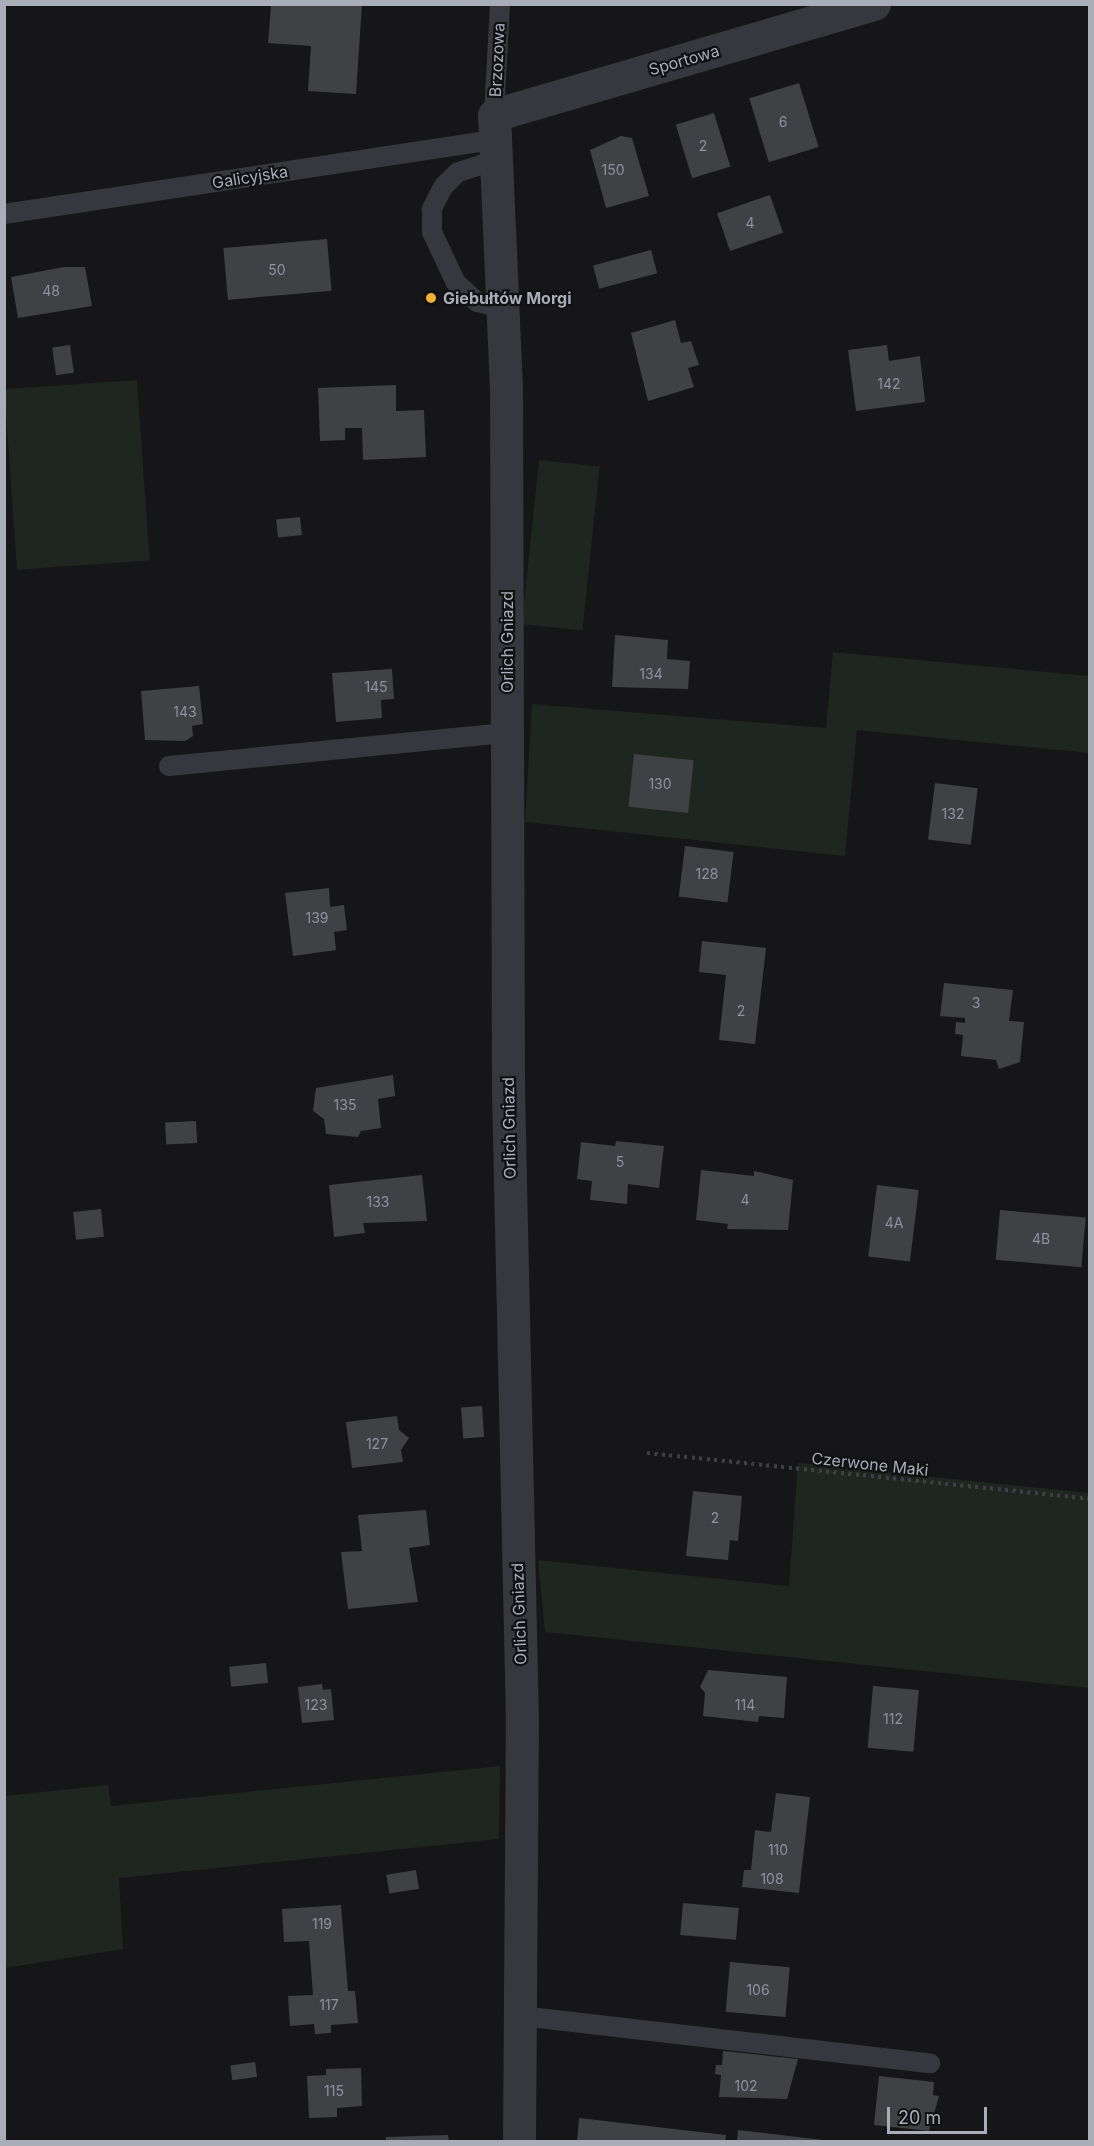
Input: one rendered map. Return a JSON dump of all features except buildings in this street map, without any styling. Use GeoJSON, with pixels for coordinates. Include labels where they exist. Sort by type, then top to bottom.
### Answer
{"type":"FeatureCollection","features":[{"type":"Feature","properties":{"kind":"street","name":"Sportowa"},"geometry":{"type":"LineString","coordinates":[[495,138],[874,4]]}},
{"type":"Feature","properties":{"kind":"street","name":"Orlich Gniazd"},"geometry":{"type":"LineString","coordinates":[[495,138],[502,308],[521,2016],[519,2142]]}},
{"type":"Feature","properties":{"kind":"lane","name":"Brzozowa"},"geometry":{"type":"LineString","coordinates":[[495,138],[500,4]]}},
{"type":"Feature","properties":{"kind":"lane","name":"Galicyjska"},"geometry":{"type":"LineString","coordinates":[[4,214],[495,138]]}},
{"type":"Feature","properties":{"kind":"lane"},"geometry":{"type":"LineString","coordinates":[[495,138],[443,187],[432,209],[432,232],[456,283],[477,302],[502,308]]}},
{"type":"Feature","properties":{"kind":"lane"},"geometry":{"type":"LineString","coordinates":[[169,766],[507,733]]}},
{"type":"Feature","properties":{"kind":"lane"},"geometry":{"type":"LineString","coordinates":[[521,2016],[930,2063]]}},
{"type":"Feature","properties":{"kind":"path","name":"Czerwone Maki"},"geometry":{"type":"LineString","coordinates":[[647,1453],[1089,1499]]}},
{"type":"Feature","properties":{"kind":"shaded area"},"geometry":{"type":"Polygon","coordinates":[[[137,380],[150,561],[17,570],[4,389],[137,380]]]}},
{"type":"Feature","properties":{"kind":"shaded area"},"geometry":{"type":"Polygon","coordinates":[[[539,460],[600,466],[582,630],[522,624],[539,460]]]}},
{"type":"Feature","properties":{"kind":"shaded area"},"geometry":{"type":"Polygon","coordinates":[[[833,652],[1089,676],[1089,753],[857,730],[845,856],[525,822],[532,704],[826,728],[833,652]]]}},
{"type":"Feature","properties":{"kind":"shaded area"},"geometry":{"type":"Polygon","coordinates":[[[798,1463],[1089,1493],[1089,1688],[545,1632],[538,1560],[789,1586],[798,1463]]]}},
{"type":"Feature","properties":{"kind":"shaded area"},"geometry":{"type":"Polygon","coordinates":[[[500,1766],[499,1839],[119,1878],[123,1949],[5,1968],[5,1796],[108,1785],[111,1806],[500,1766]]]}},
{"type":"Feature","properties":{"kind":"place","name":"Giebułtów Morgi"},"geometry":{"type":"Point","coordinates":[431,298]}}]}
